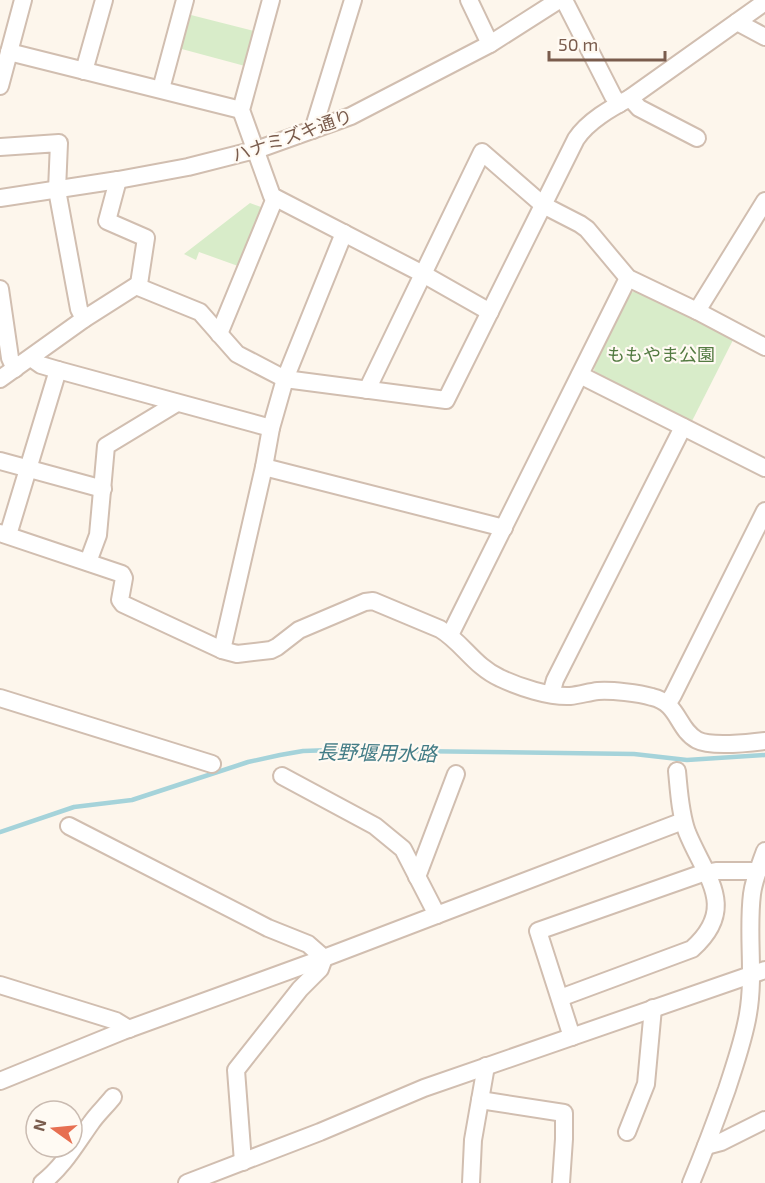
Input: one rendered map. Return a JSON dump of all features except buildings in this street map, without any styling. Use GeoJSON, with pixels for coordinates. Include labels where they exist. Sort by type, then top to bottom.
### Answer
{"type":"FeatureCollection","features":[{"type":"Feature","properties":{"kind":"street"},"geometry":{"type":"LineString","coordinates":[[0,86],[6,54],[23,0]]}},
{"type":"Feature","properties":{"kind":"street"},"geometry":{"type":"LineString","coordinates":[[84,71],[104,0]]}},
{"type":"Feature","properties":{"kind":"street"},"geometry":{"type":"LineString","coordinates":[[160,89],[184,0]]}},
{"type":"Feature","properties":{"kind":"street"},"geometry":{"type":"LineString","coordinates":[[271,0],[241,110],[272,196],[423,274],[490,312]]}},
{"type":"Feature","properties":{"kind":"street"},"geometry":{"type":"LineString","coordinates":[[313,130],[353,0]]}},
{"type":"Feature","properties":{"kind":"street"},"geometry":{"type":"LineString","coordinates":[[469,0],[490,44]]}},
{"type":"Feature","properties":{"kind":"street"},"geometry":{"type":"LineString","coordinates":[[561,0],[613,96],[697,138]]}},
{"type":"Feature","properties":{"kind":"street","name":"ハナミズキ通り"},"geometry":{"type":"LineString","coordinates":[[0,198],[189,167],[255,150],[313,130],[351,116],[490,44],[561,0]]}},
{"type":"Feature","properties":{"kind":"street"},"geometry":{"type":"LineString","coordinates":[[136,286],[200,312],[237,354],[285,379],[446,400],[583,129],[765,2]]}},
{"type":"Feature","properties":{"kind":"street"},"geometry":{"type":"LineString","coordinates":[[737,22],[765,37]]}},
{"type":"Feature","properties":{"kind":"street"},"geometry":{"type":"LineString","coordinates":[[6,54],[241,110]]}},
{"type":"Feature","properties":{"kind":"street"},"geometry":{"type":"LineString","coordinates":[[0,147],[59,143],[57,190],[79,309],[84,319]]}},
{"type":"Feature","properties":{"kind":"street"},"geometry":{"type":"LineString","coordinates":[[367,390],[482,152],[543,205],[587,230],[628,278],[765,347]]}},
{"type":"Feature","properties":{"kind":"street"},"geometry":{"type":"LineString","coordinates":[[0,379],[84,319],[139,284],[146,238],[106,221],[118,180]]}},
{"type":"Feature","properties":{"kind":"street"},"geometry":{"type":"LineString","coordinates":[[219,334],[275,198]]}},
{"type":"Feature","properties":{"kind":"street"},"geometry":{"type":"LineString","coordinates":[[697,311],[765,201]]}},
{"type":"Feature","properties":{"kind":"street"},"geometry":{"type":"LineString","coordinates":[[222,650],[271,428],[285,379],[344,233]]}},
{"type":"Feature","properties":{"kind":"street"},"geometry":{"type":"LineString","coordinates":[[450,634],[628,278]]}},
{"type":"Feature","properties":{"kind":"street"},"geometry":{"type":"LineString","coordinates":[[0,294],[10,358],[15,369]]}},
{"type":"Feature","properties":{"kind":"street"},"geometry":{"type":"LineString","coordinates":[[32,358],[41,365],[58,370],[271,428]]}},
{"type":"Feature","properties":{"kind":"street"},"geometry":{"type":"LineString","coordinates":[[58,370],[29,468],[4,534],[122,574],[124,578],[120,600],[123,604],[222,650],[237,654],[271,650],[299,630],[365,602],[373,601],[450,634],[475,661],[499,678],[551,694],[570,696],[605,691],[653,697],[668,703],[694,739],[703,742],[765,741]]}},
{"type":"Feature","properties":{"kind":"street"},"geometry":{"type":"LineString","coordinates":[[580,375],[765,468]]}},
{"type":"Feature","properties":{"kind":"street"},"geometry":{"type":"LineString","coordinates":[[88,562],[98,536],[106,446],[177,403]]}},
{"type":"Feature","properties":{"kind":"street"},"geometry":{"type":"LineString","coordinates":[[551,694],[555,680],[682,427]]}},
{"type":"Feature","properties":{"kind":"street"},"geometry":{"type":"LineString","coordinates":[[0,460],[103,489]]}},
{"type":"Feature","properties":{"kind":"street"},"geometry":{"type":"LineString","coordinates":[[264,467],[504,528]]}},
{"type":"Feature","properties":{"kind":"street"},"geometry":{"type":"LineString","coordinates":[[668,703],[765,512]]}},
{"type":"Feature","properties":{"kind":"street"},"geometry":{"type":"LineString","coordinates":[[0,698],[212,764]]}},
{"type":"Feature","properties":{"kind":"street"},"geometry":{"type":"LineString","coordinates":[[560,998],[692,949],[712,927],[717,904],[708,872],[683,821],[677,771]]}},
{"type":"Feature","properties":{"kind":"street"},"geometry":{"type":"LineString","coordinates":[[417,878],[456,774]]}},
{"type":"Feature","properties":{"kind":"street"},"geometry":{"type":"LineString","coordinates":[[282,776],[375,826],[403,849],[437,915]]}},
{"type":"Feature","properties":{"kind":"street"},"geometry":{"type":"LineString","coordinates":[[0,1081],[126,1030],[324,958],[683,821]]}},
{"type":"Feature","properties":{"kind":"street"},"geometry":{"type":"LineString","coordinates":[[69,826],[268,928],[308,944],[324,958]]}},
{"type":"Feature","properties":{"kind":"street"},"geometry":{"type":"LineString","coordinates":[[691,1183],[737,1059],[758,972],[750,939],[752,897],[753,886],[765,851]]}},
{"type":"Feature","properties":{"kind":"street"},"geometry":{"type":"LineString","coordinates":[[572,1037],[538,931],[708,872],[758,871]]}},
{"type":"Feature","properties":{"kind":"street"},"geometry":{"type":"LineString","coordinates":[[243,1162],[236,1070],[300,989],[320,969],[324,958]]}},
{"type":"Feature","properties":{"kind":"street"},"geometry":{"type":"LineString","coordinates":[[187,1183],[213,1180],[243,1162],[424,1088],[758,972]]}},
{"type":"Feature","properties":{"kind":"street"},"geometry":{"type":"LineString","coordinates":[[0,985],[116,1021],[126,1030]]}},
{"type":"Feature","properties":{"kind":"street"},"geometry":{"type":"LineString","coordinates":[[627,1132],[646,1084],[653,1008]]}},
{"type":"Feature","properties":{"kind":"street"},"geometry":{"type":"LineString","coordinates":[[471,1183],[473,1140],[486,1066]]}},
{"type":"Feature","properties":{"kind":"street"},"geometry":{"type":"LineString","coordinates":[[42,1183],[68,1156],[92,1121],[113,1097]]}},
{"type":"Feature","properties":{"kind":"street"},"geometry":{"type":"LineString","coordinates":[[480,1100],[564,1113],[561,1183]]}},
{"type":"Feature","properties":{"kind":"street"},"geometry":{"type":"LineString","coordinates":[[706,1146],[721,1142],[765,1120]]}},
{"type":"Feature","properties":{"kind":"green space"},"geometry":{"type":"Polygon","coordinates":[[[187,14],[254,31],[245,66],[178,48],[187,14]]]}},
{"type":"Feature","properties":{"kind":"green space"},"geometry":{"type":"Polygon","coordinates":[[[250,203],[261,207],[238,266],[199,252],[196,260],[184,254],[250,203]]]}},
{"type":"Feature","properties":{"kind":"green space","name":"ももやま公園"},"geometry":{"type":"Polygon","coordinates":[[[638,290],[733,340],[691,423],[594,371],[595,361],[628,294],[638,290]]]}},
{"type":"Feature","properties":{"kind":"waterway","name":"長野堰用水路"},"geometry":{"type":"LineString","coordinates":[[0,832],[74,807],[132,800],[248,762],[303,751],[634,754],[687,760],[765,755]]}}]}
